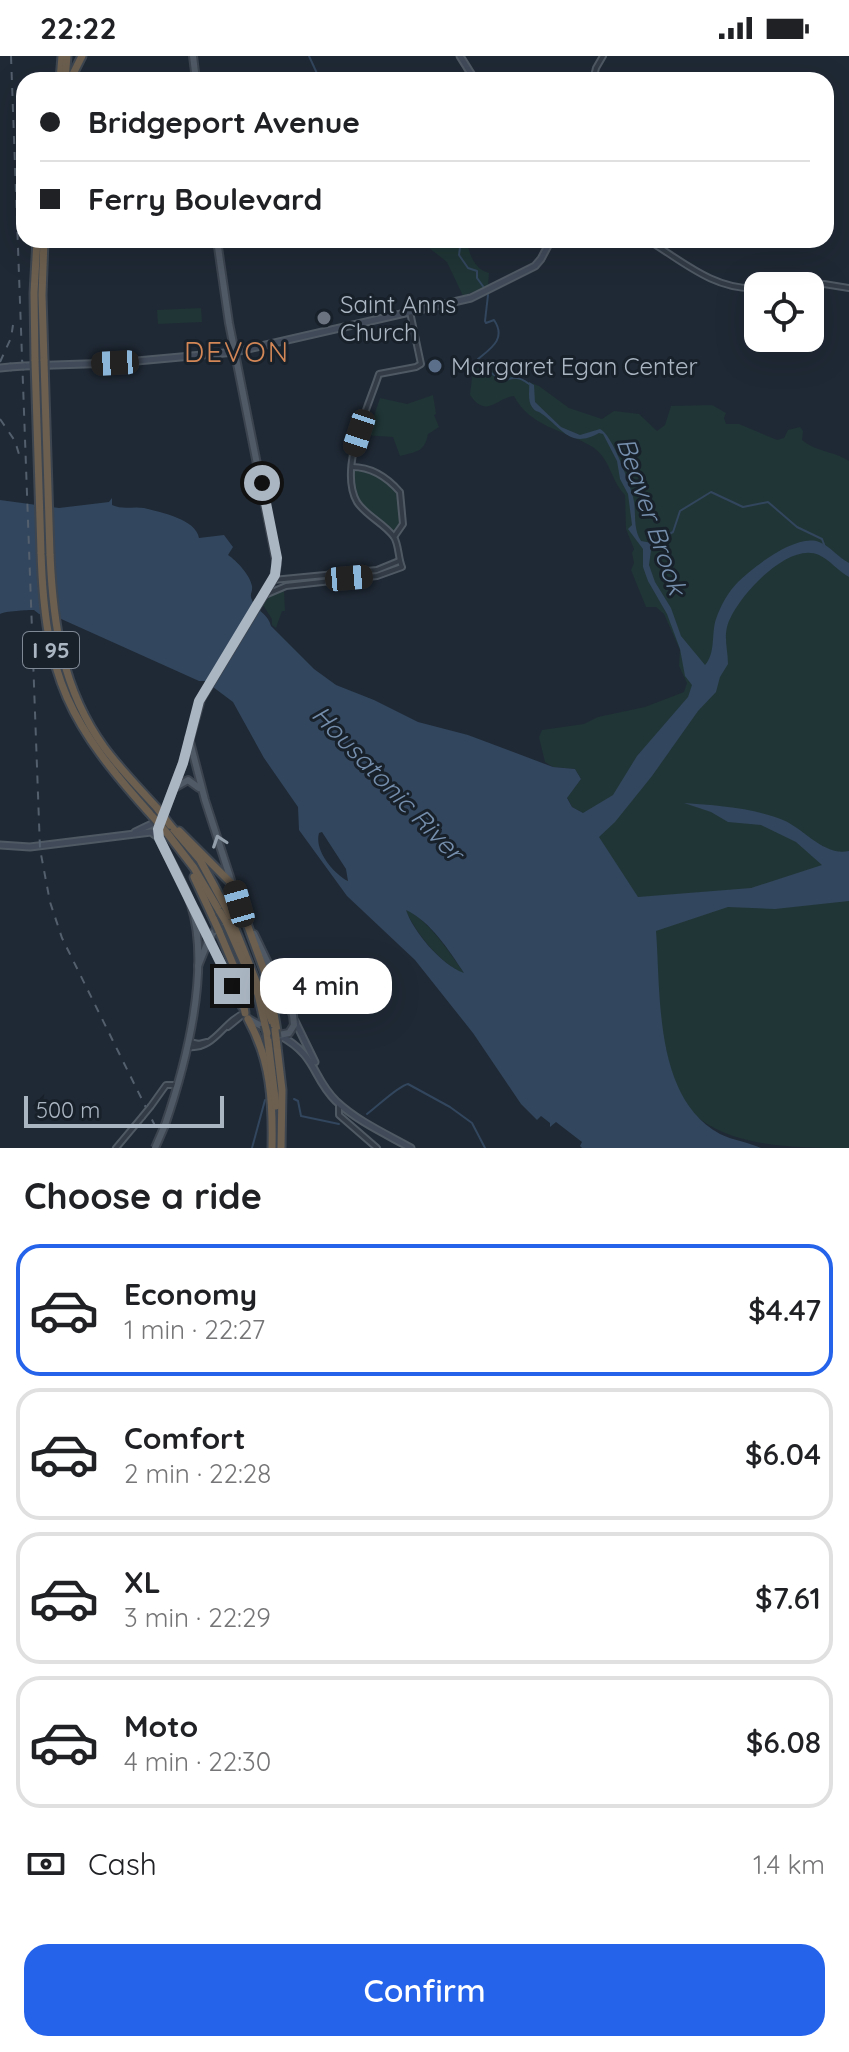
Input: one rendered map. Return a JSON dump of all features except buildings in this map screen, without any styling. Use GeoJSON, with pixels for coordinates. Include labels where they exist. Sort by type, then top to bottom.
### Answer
{"type":"FeatureCollection","features":[{"type":"Feature","properties":{"kind":"highway","name":"I 95"},"geometry":{"type":"LineString","coordinates":[[36,248],[33,297],[40,361]]}},
{"type":"Feature","properties":{"kind":"highway","name":"I 95"},"geometry":{"type":"LineString","coordinates":[[44,248],[40,361],[46,627],[60,682],[93,738],[153,817],[200,860],[222,909]]}},
{"type":"Feature","properties":{"kind":"highway","name":"I 95"},"geometry":{"type":"LineString","coordinates":[[93,738],[160,811],[183,854],[228,919],[263,995],[280,1063],[281,1148]]}},
{"type":"Feature","properties":{"kind":"highway"},"geometry":{"type":"LineString","coordinates":[[168,829],[187,837],[234,887],[269,984],[274,1033]]}},
{"type":"Feature","properties":{"kind":"highway"},"geometry":{"type":"LineString","coordinates":[[183,854],[240,981],[247,1016],[266,1057],[273,1148]]}},
{"type":"Feature","properties":{"kind":"highway","name":"I 95"},"geometry":{"type":"LineString","coordinates":[[273,1148],[274,1033]]}},
{"type":"Feature","properties":{"kind":"main road"},"geometry":{"type":"LineString","coordinates":[[127,835],[151,826],[173,789],[199,702],[273,580],[277,565],[235,352],[218,248]]}},
{"type":"Feature","properties":{"kind":"main road"},"geometry":{"type":"LineString","coordinates":[[0,368],[115,363],[235,352],[471,298],[535,266],[546,248]]}},
{"type":"Feature","properties":{"kind":"main road"},"geometry":{"type":"LineString","coordinates":[[189,738],[203,795],[234,887],[326,1087],[342,1105],[411,1148]]}},
{"type":"Feature","properties":{"kind":"main road"},"geometry":{"type":"LineString","coordinates":[[173,789],[181,782],[190,781],[198,786],[203,795]]}},
{"type":"Feature","properties":{"kind":"main road"},"geometry":{"type":"LineString","coordinates":[[160,811],[159,838],[247,1016],[302,1049],[318,1071]]}},
{"type":"Feature","properties":{"kind":"main road"},"geometry":{"type":"LineString","coordinates":[[0,845],[30,847],[151,832],[159,838]]}},
{"type":"Feature","properties":{"kind":"main road"},"geometry":{"type":"LineString","coordinates":[[155,1148],[178,1086],[188,1044],[200,963],[209,939],[231,907],[234,887]]}},
{"type":"Feature","properties":{"kind":"main road"},"geometry":{"type":"LineString","coordinates":[[193,906],[207,929],[211,931],[217,926]]}},
{"type":"Feature","properties":{"kind":"main road"},"geometry":{"type":"LineString","coordinates":[[193,906],[200,963]]}},
{"type":"Feature","properties":{"kind":"main road"},"geometry":{"type":"LineString","coordinates":[[200,963],[209,955],[219,958]]}},
{"type":"Feature","properties":{"kind":"main road"},"geometry":{"type":"LineString","coordinates":[[274,1033],[286,1035],[292,1030],[293,1015]]}},
{"type":"Feature","properties":{"kind":"street"},"geometry":{"type":"LineString","coordinates":[[661,248],[716,282],[744,288]]}},
{"type":"Feature","properties":{"kind":"street"},"geometry":{"type":"LineString","coordinates":[[824,284],[849,288]]}},
{"type":"Feature","properties":{"kind":"street"},"geometry":{"type":"LineString","coordinates":[[263,597],[286,586],[402,567],[394,537],[358,502],[352,489],[352,467],[353,452],[379,374],[420,365],[410,312]]}},
{"type":"Feature","properties":{"kind":"street"},"geometry":{"type":"LineString","coordinates":[[352,467],[368,467],[389,480],[400,492],[403,524],[394,537]]}},
{"type":"Feature","properties":{"kind":"street"},"geometry":{"type":"LineString","coordinates":[[273,580],[382,571],[399,561]]}},
{"type":"Feature","properties":{"kind":"street"},"geometry":{"type":"LineString","coordinates":[[273,580],[286,586]]}},
{"type":"Feature","properties":{"kind":"street"},"geometry":{"type":"LineString","coordinates":[[188,1044],[202,1047],[236,1017],[247,1016]]}},
{"type":"Feature","properties":{"kind":"street"},"geometry":{"type":"LineString","coordinates":[[116,1148],[166,1085],[178,1086]]}},
{"type":"Feature","properties":{"kind":"street"},"geometry":{"type":"LineString","coordinates":[[342,1105],[341,1116],[377,1148]]}},
{"type":"Feature","properties":{"kind":"green space"},"geometry":{"type":"Polygon","coordinates":[[[429,248],[469,248],[473,260],[489,273],[488,286],[463,296],[447,262],[429,248]]]}},
{"type":"Feature","properties":{"kind":"green space"},"geometry":{"type":"Polygon","coordinates":[[[201,308],[202,322],[158,324],[157,310],[201,308]]]}},
{"type":"Feature","properties":{"kind":"green space"},"geometry":{"type":"Polygon","coordinates":[[[487,365],[499,375],[511,375],[539,386],[569,408],[602,419],[614,411],[639,414],[657,431],[665,425],[671,406],[712,405],[726,413],[726,424],[739,424],[777,440],[784,438],[788,430],[800,427],[802,440],[807,444],[849,461],[849,1148],[765,1144],[725,1133],[691,1112],[678,1090],[583,813],[572,807],[567,797],[581,779],[575,769],[553,767],[545,762],[539,737],[542,730],[584,724],[598,717],[645,707],[684,692],[687,683],[679,666],[680,650],[664,614],[656,607],[646,607],[631,570],[634,549],[626,529],[625,495],[603,457],[591,446],[529,415],[514,396],[487,406],[476,402],[470,395],[473,370],[487,365]]]}},
{"type":"Feature","properties":{"kind":"green space"},"geometry":{"type":"Polygon","coordinates":[[[433,395],[434,415],[439,427],[428,434],[419,450],[400,456],[393,437],[363,435],[367,420],[373,419],[380,398],[407,404],[433,395]]]}},
{"type":"Feature","properties":{"kind":"green space"},"geometry":{"type":"Polygon","coordinates":[[[354,470],[377,475],[394,489],[401,509],[396,532],[392,533],[359,499],[354,470]]]}},
{"type":"Feature","properties":{"kind":"green space"},"geometry":{"type":"Polygon","coordinates":[[[281,590],[284,591],[285,611],[282,611],[276,628],[263,605],[281,590]]]}},
{"type":"Feature","properties":{"kind":"green space"},"geometry":{"type":"Polygon","coordinates":[[[405,909],[431,929],[465,974],[430,947],[405,909]]]}},
{"type":"Feature","properties":{"kind":"water","name":"Housatonic River"},"geometry":{"type":"Polygon","coordinates":[[[529,382],[534,385],[535,402],[561,427],[580,435],[600,429],[610,440],[631,490],[638,536],[641,541],[652,543],[649,565],[655,582],[671,608],[681,636],[705,665],[711,655],[716,619],[725,599],[738,582],[764,560],[799,542],[810,541],[823,544],[849,563],[849,577],[819,555],[806,553],[793,556],[778,564],[751,588],[727,627],[728,664],[716,692],[698,711],[615,822],[599,837],[638,897],[751,888],[822,865],[796,842],[761,825],[728,822],[711,812],[684,803],[734,808],[771,816],[791,824],[831,850],[849,851],[849,901],[775,909],[728,907],[656,931],[665,1043],[683,1096],[699,1118],[720,1134],[761,1148],[582,1148],[582,1142],[556,1122],[550,1127],[550,1123],[541,1116],[537,1120],[521,1104],[473,1033],[415,960],[347,896],[299,830],[298,807],[264,758],[233,702],[205,681],[59,618],[34,610],[0,614],[0,500],[59,508],[109,502],[112,498],[112,505],[168,514],[191,526],[199,538],[224,535],[233,547],[228,555],[251,582],[254,604],[271,626],[314,669],[336,685],[418,722],[468,735],[553,767],[575,769],[581,779],[567,798],[572,807],[583,813],[613,795],[637,756],[688,697],[692,685],[685,676],[680,649],[667,614],[648,581],[643,567],[643,549],[628,529],[632,525],[628,494],[620,479],[617,461],[603,434],[581,439],[568,435],[533,409],[529,382]],[[322,832],[318,840],[322,854],[336,873],[348,881],[346,869],[322,832]],[[406,910],[429,946],[446,963],[464,973],[431,929],[406,910]]]}},
{"type":"Feature","properties":{"kind":"waterway","name":"Beaver Brook"},"geometry":{"type":"LineString","coordinates":[[309,56],[316,72]]}},
{"type":"Feature","properties":{"kind":"waterway","name":"Beaver Brook"},"geometry":{"type":"LineString","coordinates":[[460,248],[459,255],[468,268],[477,271],[477,278],[485,289]]}},
{"type":"Feature","properties":{"kind":"waterway","name":"Beaver Brook"},"geometry":{"type":"LineString","coordinates":[[488,295],[485,321],[494,320],[499,333],[495,343],[478,359],[489,372],[504,381],[517,378],[529,384]]}},
{"type":"Feature","properties":{"kind":"waterway"},"geometry":{"type":"LineString","coordinates":[[650,544],[673,532],[680,511],[711,492],[743,507],[768,502],[797,527],[822,539],[825,547]]}},
{"type":"Feature","properties":{"kind":"waterway"},"geometry":{"type":"LineString","coordinates":[[367,1114],[408,1084],[472,1123],[485,1148]]}},
{"type":"Feature","properties":{"kind":"waterway"},"geometry":{"type":"LineString","coordinates":[[294,1099],[298,1101],[301,1116],[339,1124]]}},
{"type":"Feature","properties":{"kind":"waterway"},"geometry":{"type":"LineString","coordinates":[[252,1148],[265,1100]]}},
{"type":"Feature","properties":{"kind":"railway"},"geometry":{"type":"LineString","coordinates":[[11,56],[16,193]]}},
{"type":"Feature","properties":{"kind":"railway"},"geometry":{"type":"LineString","coordinates":[[18,248],[40,849],[50,902],[62,938],[166,1148]]}},
{"type":"Feature","properties":{"kind":"railway"},"geometry":{"type":"LineString","coordinates":[[0,362],[11,338],[13,325]]}},
{"type":"Feature","properties":{"kind":"railway"},"geometry":{"type":"LineString","coordinates":[[0,419],[15,441],[21,461]]}},
{"type":"Feature","properties":{"kind":"place","name":"Saint Anns Church"},"geometry":{"type":"Point","coordinates":[324,318]}},
{"type":"Feature","properties":{"kind":"place","name":"Margaret Egan Center"},"geometry":{"type":"Point","coordinates":[435,366]}},
{"type":"Feature","properties":{"kind":"district","name":"DEVON"},"geometry":{"type":"Point","coordinates":[237,351]}},
{"type":"Feature","properties":{"kind":"route"},"geometry":{"type":"LineString","coordinates":[[232,986],[159,838],[158,829],[183,763],[199,701],[275,575],[277,558],[262,483]]}}]}
